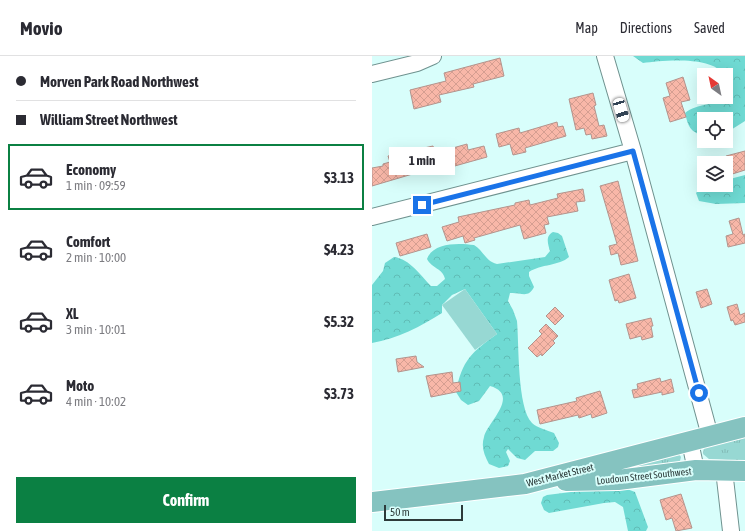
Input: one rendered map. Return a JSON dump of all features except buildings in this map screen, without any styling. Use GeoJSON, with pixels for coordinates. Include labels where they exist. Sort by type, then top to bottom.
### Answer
{"type":"FeatureCollection","features":[{"type":"Feature","properties":{"kind":"main road","name":"West Market Street"},"geometry":{"type":"LineString","coordinates":[[372,502],[502,488],[543,480],[745,427]]}},
{"type":"Feature","properties":{"kind":"main road","name":"Loudoun Street Southwest"},"geometry":{"type":"LineString","coordinates":[[543,480],[591,482],[696,470],[745,471]]}},
{"type":"Feature","properties":{"kind":"street"},"geometry":{"type":"LineString","coordinates":[[372,74],[417,63],[433,56]]}},
{"type":"Feature","properties":{"kind":"street"},"geometry":{"type":"LineString","coordinates":[[605,56],[633,151],[710,436]]}},
{"type":"Feature","properties":{"kind":"street"},"geometry":{"type":"LineString","coordinates":[[372,217],[633,151]]}},
{"type":"Feature","properties":{"kind":"street"},"geometry":{"type":"LineString","coordinates":[[690,442],[696,470]]}},
{"type":"Feature","properties":{"kind":"street"},"geometry":{"type":"LineString","coordinates":[[724,470],[731,531]]}},
{"type":"Feature","properties":{"kind":"green space"},"geometry":{"type":"Polygon","coordinates":[[[633,56],[745,56],[745,121],[733,129],[733,112],[697,112],[697,133],[690,128],[687,122],[685,113],[695,108],[708,104],[733,104],[733,68],[716,68],[699,62],[675,60],[643,63],[633,56]]]}},
{"type":"Feature","properties":{"kind":"green space"},"geometry":{"type":"Polygon","coordinates":[[[745,175],[745,203],[716,204],[699,201],[696,193],[697,192],[733,192],[733,178],[745,175]]]}},
{"type":"Feature","properties":{"kind":"green space"},"geometry":{"type":"Polygon","coordinates":[[[553,232],[562,236],[569,257],[560,262],[534,269],[529,272],[529,276],[534,287],[532,291],[527,294],[510,293],[508,301],[517,321],[521,390],[527,415],[534,425],[554,433],[559,443],[558,447],[553,451],[535,451],[525,460],[517,458],[508,449],[506,452],[510,461],[508,466],[499,468],[489,464],[484,454],[483,444],[486,431],[500,410],[503,402],[503,396],[499,390],[490,386],[479,401],[468,405],[461,400],[456,392],[461,372],[469,358],[481,346],[497,334],[465,289],[452,295],[442,305],[442,313],[434,318],[399,335],[372,343],[372,285],[383,271],[385,263],[394,257],[400,258],[410,264],[431,286],[437,286],[445,279],[444,275],[427,259],[430,253],[435,249],[447,245],[474,245],[490,261],[497,264],[545,257],[550,251],[548,238],[553,232]]]}},
{"type":"Feature","properties":{"kind":"green space"},"geometry":{"type":"Polygon","coordinates":[[[465,289],[497,334],[475,350],[442,305],[465,289]]]}},
{"type":"Feature","properties":{"kind":"green space"},"geometry":{"type":"Polygon","coordinates":[[[745,434],[745,461],[709,459],[703,454],[704,447],[745,434]]]}},
{"type":"Feature","properties":{"kind":"green space"},"geometry":{"type":"Polygon","coordinates":[[[678,453],[681,457],[679,465],[593,476],[678,453]]]}},
{"type":"Feature","properties":{"kind":"green space"},"geometry":{"type":"Polygon","coordinates":[[[619,486],[635,492],[648,527],[646,531],[628,531],[623,507],[615,502],[549,513],[544,510],[541,503],[543,497],[547,495],[619,486]]]}},
{"type":"Feature","properties":{"kind":"route"},"geometry":{"type":"LineString","coordinates":[[422,205],[633,151],[699,393]]}}]}
